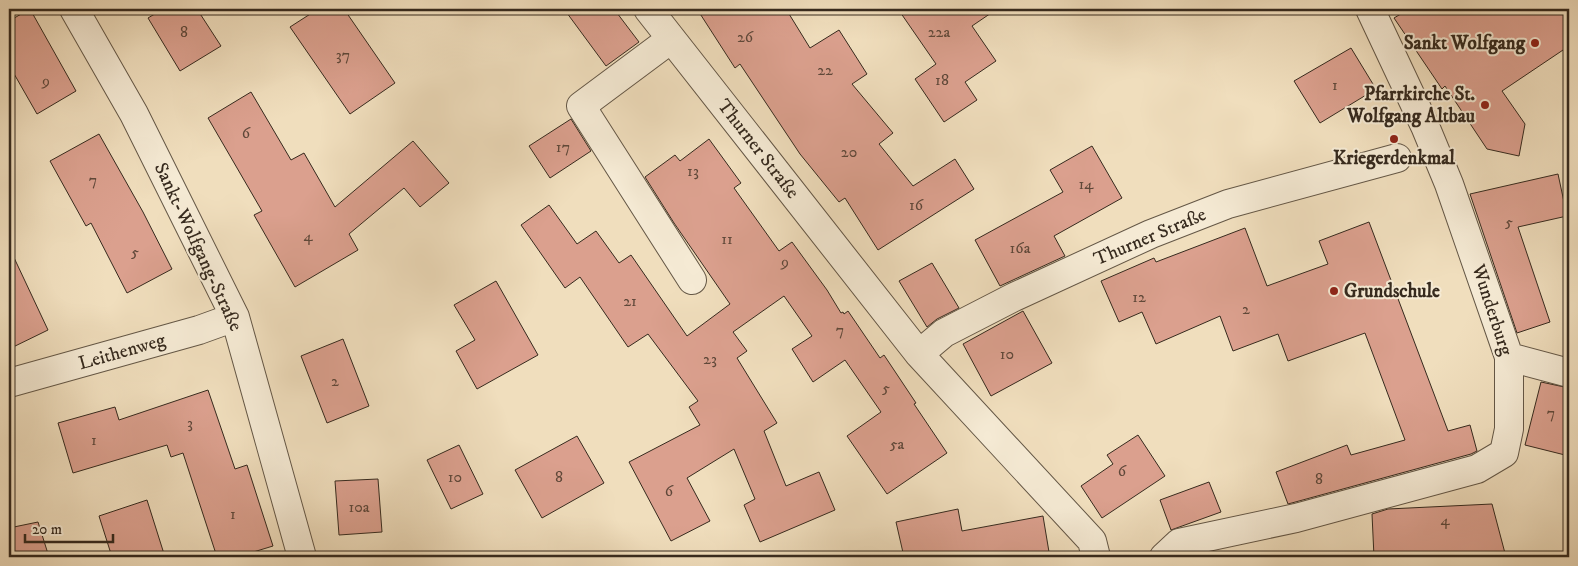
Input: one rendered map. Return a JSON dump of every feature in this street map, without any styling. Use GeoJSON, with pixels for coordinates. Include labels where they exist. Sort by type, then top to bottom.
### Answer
{"type":"FeatureCollection","features":[{"type":"Feature","properties":{"kind":"street","name":"Sankt-Wolfgang-Straße"},"geometry":{"type":"LineString","coordinates":[[74,9],[134,114],[235,318],[302,557]]}},
{"type":"Feature","properties":{"kind":"street","name":"Thurner Straße"},"geometry":{"type":"LineString","coordinates":[[648,9],[919,354],[1092,541],[1096,557]]}},
{"type":"Feature","properties":{"kind":"street","name":"Wunderburg"},"geometry":{"type":"LineString","coordinates":[[1164,557],[1179,544],[1296,518],[1477,469],[1504,453],[1509,429],[1509,357],[1446,176],[1426,126],[1370,9]]}},
{"type":"Feature","properties":{"kind":"street"},"geometry":{"type":"LineString","coordinates":[[671,39],[581,106],[692,280]]}},
{"type":"Feature","properties":{"kind":"street","name":"Thurner Straße"},"geometry":{"type":"LineString","coordinates":[[919,354],[944,333],[1014,297],[1151,234],[1228,204],[1397,158]]}},
{"type":"Feature","properties":{"kind":"street","name":"Leithenweg"},"geometry":{"type":"LineString","coordinates":[[9,383],[235,318]]}},
{"type":"Feature","properties":{"kind":"street"},"geometry":{"type":"LineString","coordinates":[[1509,357],[1569,372]]}},
{"type":"Feature","properties":{"kind":"building"},"geometry":{"type":"Polygon","coordinates":[[[30,9],[76,91],[37,114],[9,65],[9,21],[30,9]]]}},
{"type":"Feature","properties":{"kind":"building"},"geometry":{"type":"Polygon","coordinates":[[[163,9],[197,9],[221,46],[180,71],[148,18],[163,9]]]}},
{"type":"Feature","properties":{"kind":"building"},"geometry":{"type":"Polygon","coordinates":[[[318,9],[344,9],[395,83],[350,114],[290,27],[318,9]]]}},
{"type":"Feature","properties":{"kind":"building"},"geometry":{"type":"Polygon","coordinates":[[[564,9],[614,9],[639,42],[606,66],[564,9]]]}},
{"type":"Feature","properties":{"kind":"building"},"geometry":{"type":"Polygon","coordinates":[[[697,9],[786,9],[810,48],[839,30],[867,74],[852,84],[893,133],[879,144],[913,186],[955,159],[974,189],[878,250],[845,198],[839,202],[800,154],[740,64],[735,68],[697,9]]]}},
{"type":"Feature","properties":{"kind":"building"},"geometry":{"type":"Polygon","coordinates":[[[898,9],[997,9],[972,26],[996,61],[965,82],[977,100],[944,122],[915,79],[936,64],[898,9]]]}},
{"type":"Feature","properties":{"kind":"building"},"geometry":{"type":"Polygon","coordinates":[[[1409,9],[1569,9],[1569,46],[1502,91],[1525,124],[1519,156],[1487,149],[1445,86],[1442,89],[1394,18],[1409,9]]]}},
{"type":"Feature","properties":{"kind":"building"},"geometry":{"type":"Polygon","coordinates":[[[1351,48],[1376,89],[1320,123],[1294,81],[1351,48]]]}},
{"type":"Feature","properties":{"kind":"building"},"geometry":{"type":"Polygon","coordinates":[[[251,92],[291,160],[304,153],[335,207],[413,141],[449,183],[420,207],[404,188],[349,234],[358,250],[295,287],[254,215],[262,211],[208,118],[251,92]]]}},
{"type":"Feature","properties":{"kind":"building"},"geometry":{"type":"Polygon","coordinates":[[[571,119],[591,151],[550,178],[529,146],[571,119]]]}},
{"type":"Feature","properties":{"kind":"building"},"geometry":{"type":"Polygon","coordinates":[[[99,134],[143,212],[172,269],[127,293],[91,223],[86,226],[50,161],[99,134]]]}},
{"type":"Feature","properties":{"kind":"building"},"geometry":{"type":"Polygon","coordinates":[[[709,139],[741,183],[734,188],[779,251],[792,242],[827,290],[841,313],[843,312],[844,314],[848,311],[880,358],[884,355],[947,453],[887,494],[847,436],[881,412],[845,360],[813,382],[792,349],[812,336],[784,296],[733,332],[747,351],[737,358],[777,423],[764,431],[786,486],[819,472],[835,510],[760,542],[744,505],[755,499],[734,449],[687,478],[710,521],[671,541],[629,462],[700,425],[689,407],[698,401],[648,334],[628,347],[580,277],[565,288],[521,225],[549,205],[577,244],[596,231],[619,263],[631,255],[687,336],[730,304],[645,177],[675,155],[680,161],[709,139]]]}},
{"type":"Feature","properties":{"kind":"building"},"geometry":{"type":"Polygon","coordinates":[[[1092,146],[1122,198],[1054,236],[1065,256],[1000,286],[975,240],[1063,192],[1050,170],[1092,146]]]}},
{"type":"Feature","properties":{"kind":"building"},"geometry":{"type":"Polygon","coordinates":[[[1558,174],[1567,216],[1518,227],[1550,322],[1517,333],[1470,194],[1558,174]]]}},
{"type":"Feature","properties":{"kind":"building"},"geometry":{"type":"Polygon","coordinates":[[[1369,222],[1448,431],[1470,425],[1477,451],[1288,504],[1276,472],[1347,445],[1351,455],[1405,440],[1365,333],[1288,361],[1278,334],[1233,351],[1220,316],[1156,344],[1142,312],[1119,322],[1101,281],[1154,258],[1156,262],[1245,228],[1267,286],[1328,264],[1319,241],[1369,222]]]}},
{"type":"Feature","properties":{"kind":"building"},"geometry":{"type":"Polygon","coordinates":[[[9,247],[48,330],[9,349],[9,247]]]}},
{"type":"Feature","properties":{"kind":"building"},"geometry":{"type":"Polygon","coordinates":[[[932,263],[959,308],[937,319],[927,327],[899,281],[932,263]]]}},
{"type":"Feature","properties":{"kind":"building"},"geometry":{"type":"Polygon","coordinates":[[[496,281],[538,355],[477,389],[456,351],[475,340],[454,305],[496,281]]]}},
{"type":"Feature","properties":{"kind":"building"},"geometry":{"type":"Polygon","coordinates":[[[1023,311],[1052,363],[991,396],[963,344],[1023,311]]]}},
{"type":"Feature","properties":{"kind":"building"},"geometry":{"type":"Polygon","coordinates":[[[343,339],[369,406],[327,423],[301,356],[343,339]]]}},
{"type":"Feature","properties":{"kind":"building"},"geometry":{"type":"Polygon","coordinates":[[[1541,382],[1569,388],[1569,456],[1525,445],[1541,382]]]}},
{"type":"Feature","properties":{"kind":"building"},"geometry":{"type":"Polygon","coordinates":[[[208,390],[235,469],[247,465],[273,546],[237,557],[217,557],[183,453],[171,457],[167,445],[73,473],[58,423],[115,407],[119,420],[208,390]]]}},
{"type":"Feature","properties":{"kind":"building"},"geometry":{"type":"Polygon","coordinates":[[[1138,435],[1165,476],[1102,518],[1081,486],[1113,464],[1107,455],[1138,435]]]}},
{"type":"Feature","properties":{"kind":"building"},"geometry":{"type":"Polygon","coordinates":[[[577,436],[604,483],[542,518],[515,470],[577,436]]]}},
{"type":"Feature","properties":{"kind":"building"},"geometry":{"type":"Polygon","coordinates":[[[459,445],[483,494],[451,509],[427,460],[459,445]]]}},
{"type":"Feature","properties":{"kind":"building"},"geometry":{"type":"Polygon","coordinates":[[[378,479],[382,532],[339,535],[335,481],[378,479]]]}},
{"type":"Feature","properties":{"kind":"building"},"geometry":{"type":"Polygon","coordinates":[[[1209,482],[1221,512],[1171,530],[1160,500],[1209,482]]]}},
{"type":"Feature","properties":{"kind":"building"},"geometry":{"type":"Polygon","coordinates":[[[147,500],[165,557],[112,557],[99,516],[147,500]]]}},
{"type":"Feature","properties":{"kind":"building"},"geometry":{"type":"Polygon","coordinates":[[[1492,504],[1506,557],[1374,557],[1372,514],[1388,509],[1492,504]]]}},
{"type":"Feature","properties":{"kind":"building"},"geometry":{"type":"Polygon","coordinates":[[[958,509],[962,531],[1043,516],[1049,552],[1018,557],[904,557],[896,522],[958,509]]]}},
{"type":"Feature","properties":{"kind":"building"},"geometry":{"type":"Polygon","coordinates":[[[38,522],[49,557],[9,557],[9,528],[38,522]]]}},
{"type":"Feature","properties":{"kind":"place","name":"Sankt Wolfgang"},"geometry":{"type":"Point","coordinates":[1535,43]}},
{"type":"Feature","properties":{"kind":"place","name":"Pfarrkirche St. Wolfgang Altbau"},"geometry":{"type":"Point","coordinates":[1485,105]}},
{"type":"Feature","properties":{"kind":"place","name":"Kriegerdenkmal"},"geometry":{"type":"Point","coordinates":[1394,139]}},
{"type":"Feature","properties":{"kind":"place","name":"Grundschule"},"geometry":{"type":"Point","coordinates":[1334,291]}}]}
